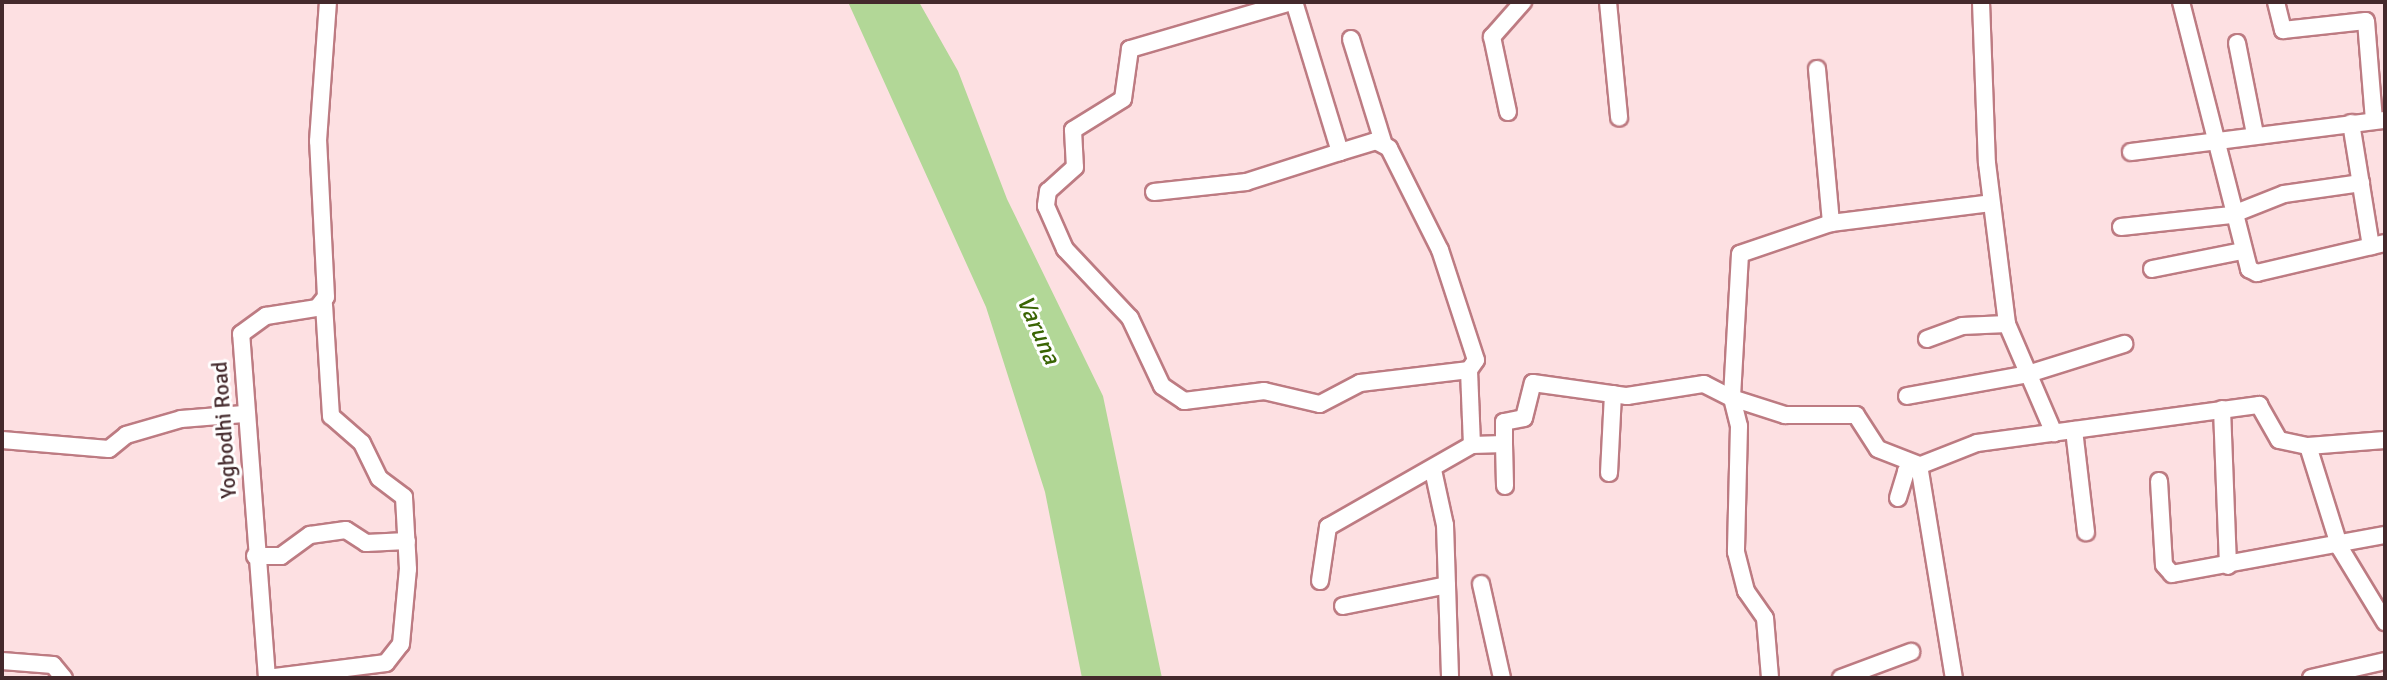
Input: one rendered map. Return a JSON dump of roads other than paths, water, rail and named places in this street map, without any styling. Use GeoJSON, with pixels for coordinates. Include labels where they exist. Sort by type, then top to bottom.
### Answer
{"type":"FeatureCollection","features":[{"type":"Feature","properties":{"kind":"street"},"geometry":{"type":"LineString","coordinates":[[267,678],[386,663],[401,644],[407,541],[401,491],[379,478],[362,443],[331,416],[318,141],[328,2]]}},
{"type":"Feature","properties":{"kind":"street"},"geometry":{"type":"LineString","coordinates":[[1340,152],[1293,2],[1130,49],[1123,99],[1073,130],[1075,167],[1045,198],[1065,249],[1130,318],[1162,386],[1184,401],[1264,391],[1320,404],[1360,383],[1469,370]]}},
{"type":"Feature","properties":{"kind":"street"},"geometry":{"type":"LineString","coordinates":[[1508,112],[1492,37],[1523,2]]}},
{"type":"Feature","properties":{"kind":"street"},"geometry":{"type":"LineString","coordinates":[[1608,2],[1619,117]]}},
{"type":"Feature","properties":{"kind":"street"},"geometry":{"type":"LineString","coordinates":[[1981,2],[1991,203],[2007,324],[2054,433]]}},
{"type":"Feature","properties":{"kind":"street"},"geometry":{"type":"LineString","coordinates":[[2181,2],[2231,215],[2242,251],[2257,273],[2378,244],[2361,183],[2351,123]]}},
{"type":"Feature","properties":{"kind":"street"},"geometry":{"type":"LineString","coordinates":[[2276,2],[2283,30],[2366,21]]}},
{"type":"Feature","properties":{"kind":"street"},"geometry":{"type":"LineString","coordinates":[[2131,152],[2380,120],[2366,21],[2368,2]]}},
{"type":"Feature","properties":{"kind":"street"},"geometry":{"type":"LineString","coordinates":[[1351,39],[1383,142],[1440,250],[1476,360],[1469,370],[1472,445]]}},
{"type":"Feature","properties":{"kind":"street"},"geometry":{"type":"LineString","coordinates":[[2237,43],[2255,134]]}},
{"type":"Feature","properties":{"kind":"street"},"geometry":{"type":"LineString","coordinates":[[1817,69],[1831,223]]}},
{"type":"Feature","properties":{"kind":"street"},"geometry":{"type":"LineString","coordinates":[[1154,192],[1246,182],[1340,152],[1383,142]]}},
{"type":"Feature","properties":{"kind":"street"},"geometry":{"type":"LineString","coordinates":[[2121,227],[2231,215],[2284,194],[2361,183]]}},
{"type":"Feature","properties":{"kind":"street"},"geometry":{"type":"LineString","coordinates":[[1770,678],[1765,618],[1746,591],[1736,552],[1739,426],[1732,398],[1740,254],[1831,223],[1991,203]]}},
{"type":"Feature","properties":{"kind":"street"},"geometry":{"type":"LineString","coordinates":[[2152,269],[2242,251]]}},
{"type":"Feature","properties":{"kind":"street","name":"Yogbodhi Road"},"geometry":{"type":"LineString","coordinates":[[267,678],[244,414],[241,334],[266,316],[324,304]]}},
{"type":"Feature","properties":{"kind":"street"},"geometry":{"type":"LineString","coordinates":[[1927,339],[1962,326],[2007,324]]}},
{"type":"Feature","properties":{"kind":"street"},"geometry":{"type":"LineString","coordinates":[[1907,396],[2028,374],[2124,344]]}},
{"type":"Feature","properties":{"kind":"street"},"geometry":{"type":"LineString","coordinates":[[1505,486],[1504,422],[1524,418],[1531,383],[1613,394],[1694,383],[1785,415],[1856,415],[1878,449],[1919,465]]}},
{"type":"Feature","properties":{"kind":"street"},"geometry":{"type":"LineString","coordinates":[[1609,473],[1613,394]]}},
{"type":"Feature","properties":{"kind":"street"},"geometry":{"type":"LineString","coordinates":[[1898,498],[1901,477],[1919,465],[1977,443],[2222,409],[2259,405],[2279,440],[2308,446],[2385,440]]}},
{"type":"Feature","properties":{"kind":"street"},"geometry":{"type":"LineString","coordinates":[[2222,409],[2228,566]]}},
{"type":"Feature","properties":{"kind":"street"},"geometry":{"type":"LineString","coordinates":[[2,440],[109,449],[126,435],[181,419],[244,414]]}},
{"type":"Feature","properties":{"kind":"street"},"geometry":{"type":"LineString","coordinates":[[2074,430],[2086,532]]}},
{"type":"Feature","properties":{"kind":"street"},"geometry":{"type":"LineString","coordinates":[[1320,581],[1328,527],[1433,470],[1472,445],[1504,444]]}},
{"type":"Feature","properties":{"kind":"street"},"geometry":{"type":"LineString","coordinates":[[2308,446],[2340,548],[2385,622]]}},
{"type":"Feature","properties":{"kind":"street"},"geometry":{"type":"LineString","coordinates":[[1919,465],[1954,678]]}},
{"type":"Feature","properties":{"kind":"street"},"geometry":{"type":"LineString","coordinates":[[1433,470],[1445,525],[1450,678]]}},
{"type":"Feature","properties":{"kind":"street"},"geometry":{"type":"LineString","coordinates":[[2159,481],[2168,571],[2228,566],[2340,548],[2385,535]]}},
{"type":"Feature","properties":{"kind":"street"},"geometry":{"type":"LineString","coordinates":[[255,556],[281,556],[310,535],[346,530],[366,543],[407,541]]}},
{"type":"Feature","properties":{"kind":"street"},"geometry":{"type":"LineString","coordinates":[[1481,584],[1502,678]]}},
{"type":"Feature","properties":{"kind":"street"},"geometry":{"type":"LineString","coordinates":[[1343,606],[1447,585]]}},
{"type":"Feature","properties":{"kind":"street"},"geometry":{"type":"LineString","coordinates":[[1841,678],[1911,652]]}},
{"type":"Feature","properties":{"kind":"street"},"geometry":{"type":"LineString","coordinates":[[2,661],[53,665],[64,678]]}},
{"type":"Feature","properties":{"kind":"street"},"geometry":{"type":"LineString","coordinates":[[2319,677],[2385,661]]}},
{"type":"Feature","properties":{"kind":"street"},"geometry":{"type":"LineString","coordinates":[[386,663],[396,678]]}},
{"type":"Feature","properties":{"kind":"water","name":"Varuna"},"geometry":{"type":"Polygon","coordinates":[[[848,2],[919,2],[958,71],[1007,199],[1103,396],[1162,678],[1082,678],[1045,492],[986,307],[848,2]]]}}]}
